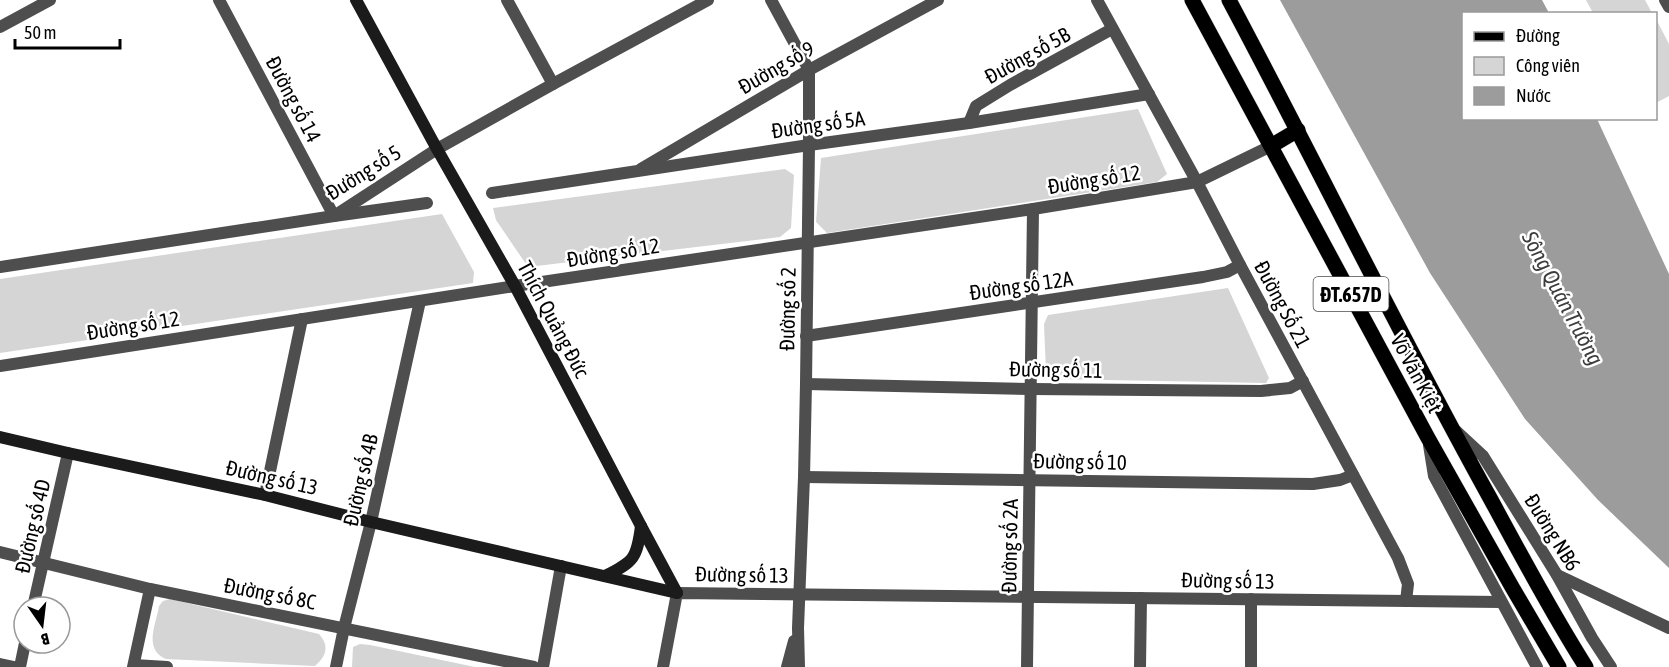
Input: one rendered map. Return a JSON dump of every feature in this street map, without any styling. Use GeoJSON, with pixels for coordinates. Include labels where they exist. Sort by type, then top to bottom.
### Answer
{"type":"FeatureCollection","features":[{"type":"Feature","properties":{"kind":"main road","name":"Võ Văn Kiệt"},"geometry":{"type":"LineString","coordinates":[[1192,0],[1428,438],[1560,667]]}},
{"type":"Feature","properties":{"kind":"main road","name":"Võ Văn Kiệt"},"geometry":{"type":"LineString","coordinates":[[1229,0],[1450,426],[1586,667]]}},
{"type":"Feature","properties":{"kind":"main road"},"geometry":{"type":"LineString","coordinates":[[1271,146],[1298,130]]}},
{"type":"Feature","properties":{"kind":"street"},"geometry":{"type":"LineString","coordinates":[[0,27],[50,0]]}},
{"type":"Feature","properties":{"kind":"street","name":"Đường số 14"},"geometry":{"type":"LineString","coordinates":[[219,0],[334,216]]}},
{"type":"Feature","properties":{"kind":"street","name":"Thích Quảng Đức"},"geometry":{"type":"LineString","coordinates":[[356,0],[515,286],[677,593]]}},
{"type":"Feature","properties":{"kind":"street"},"geometry":{"type":"LineString","coordinates":[[507,0],[552,84]]}},
{"type":"Feature","properties":{"kind":"street","name":"Đường số 5"},"geometry":{"type":"LineString","coordinates":[[0,267],[334,216],[437,149],[708,0]]}},
{"type":"Feature","properties":{"kind":"street","name":"Đường số 2"},"geometry":{"type":"LineString","coordinates":[[771,0],[808,70],[806,384],[798,628],[799,667]]}},
{"type":"Feature","properties":{"kind":"street","name":"Đường số 9"},"geometry":{"type":"LineString","coordinates":[[636,172],[808,70],[938,0]]}},
{"type":"Feature","properties":{"kind":"street","name":"Đường Số 21"},"geometry":{"type":"LineString","coordinates":[[1097,0],[1398,558],[1408,584],[1406,601]]}},
{"type":"Feature","properties":{"kind":"street"},"geometry":{"type":"LineString","coordinates":[[1665,0],[1669,7]]}},
{"type":"Feature","properties":{"kind":"street","name":"Đường số 5B"},"geometry":{"type":"LineString","coordinates":[[969,123],[976,106],[1112,29]]}},
{"type":"Feature","properties":{"kind":"street","name":"Đường số 5A"},"geometry":{"type":"LineString","coordinates":[[492,193],[969,123],[1149,94]]}},
{"type":"Feature","properties":{"kind":"street","name":"Đường số 12"},"geometry":{"type":"LineString","coordinates":[[0,366],[1197,182],[1271,146]]}},
{"type":"Feature","properties":{"kind":"street"},"geometry":{"type":"LineString","coordinates":[[334,216],[427,203]]}},
{"type":"Feature","properties":{"kind":"street","name":"Đường số 2A"},"geometry":{"type":"LineString","coordinates":[[1027,667],[1033,209]]}},
{"type":"Feature","properties":{"kind":"street","name":"Đường số 12A"},"geometry":{"type":"LineString","coordinates":[[806,336],[1203,277],[1227,272],[1240,265]]}},
{"type":"Feature","properties":{"kind":"street","name":"Đường số 4B"},"geometry":{"type":"LineString","coordinates":[[336,667],[420,301]]}},
{"type":"Feature","properties":{"kind":"street"},"geometry":{"type":"LineString","coordinates":[[265,495],[302,319]]}},
{"type":"Feature","properties":{"kind":"street","name":"Đường số 11"},"geometry":{"type":"LineString","coordinates":[[806,384],[1261,391],[1290,388],[1303,381]]}},
{"type":"Feature","properties":{"kind":"street","name":"Đường NB6"},"geometry":{"type":"LineString","coordinates":[[1450,426],[1483,456],[1611,667]]}},
{"type":"Feature","properties":{"kind":"street","name":"Đường số 13"},"geometry":{"type":"LineString","coordinates":[[0,437],[265,495],[677,593],[1502,602]]}},
{"type":"Feature","properties":{"kind":"street"},"geometry":{"type":"LineString","coordinates":[[1428,438],[1434,476],[1537,667]]}},
{"type":"Feature","properties":{"kind":"street","name":"Đường số 4D"},"geometry":{"type":"LineString","coordinates":[[36,595],[68,453]]}},
{"type":"Feature","properties":{"kind":"street","name":"Đường số 10"},"geometry":{"type":"LineString","coordinates":[[804,477],[1313,484],[1340,480],[1353,475]]}},
{"type":"Feature","properties":{"kind":"street"},"geometry":{"type":"LineString","coordinates":[[605,576],[632,559],[638,548],[641,526]]}},
{"type":"Feature","properties":{"kind":"street","name":"Đường số 8C"},"geometry":{"type":"LineString","coordinates":[[0,552],[150,589],[534,667]]}},
{"type":"Feature","properties":{"kind":"street"},"geometry":{"type":"LineString","coordinates":[[543,667],[561,566]]}},
{"type":"Feature","properties":{"kind":"street"},"geometry":{"type":"LineString","coordinates":[[1557,575],[1669,628]]}},
{"type":"Feature","properties":{"kind":"street"},"geometry":{"type":"LineString","coordinates":[[150,589],[134,666],[166,667]]}},
{"type":"Feature","properties":{"kind":"street"},"geometry":{"type":"LineString","coordinates":[[663,667],[677,593]]}},
{"type":"Feature","properties":{"kind":"street"},"geometry":{"type":"LineString","coordinates":[[1140,667],[1141,598]]}},
{"type":"Feature","properties":{"kind":"street"},"geometry":{"type":"LineString","coordinates":[[1251,599],[1251,667]]}},
{"type":"Feature","properties":{"kind":"street","name":"Đường số 2"},"geometry":{"type":"LineString","coordinates":[[788,667],[798,628]]}},
{"type":"Feature","properties":{"kind":"street"},"geometry":{"type":"LineString","coordinates":[[0,664],[15,667]]}},
{"type":"Feature","properties":{"kind":"green space"},"geometry":{"type":"Polygon","coordinates":[[[1586,0],[1645,0],[1651,12],[1592,12],[1586,0]]]}},
{"type":"Feature","properties":{"kind":"green space"},"geometry":{"type":"Polygon","coordinates":[[[1657,21],[1669,44],[1669,96],[1657,102],[1657,21]]]}},
{"type":"Feature","properties":{"kind":"green space"},"geometry":{"type":"Polygon","coordinates":[[[1138,109],[1167,174],[1157,182],[827,233],[816,222],[821,158],[1138,109]]]}},
{"type":"Feature","properties":{"kind":"green space"},"geometry":{"type":"Polygon","coordinates":[[[785,169],[794,175],[791,228],[780,237],[528,267],[496,220],[493,208],[785,169]]]}},
{"type":"Feature","properties":{"kind":"green space"},"geometry":{"type":"Polygon","coordinates":[[[442,214],[474,272],[473,283],[0,353],[0,279],[442,214]]]}},
{"type":"Feature","properties":{"kind":"green space"},"geometry":{"type":"Polygon","coordinates":[[[1228,288],[1269,378],[1266,383],[1053,379],[1046,372],[1044,324],[1048,315],[1228,288]]]}},
{"type":"Feature","properties":{"kind":"green space"},"geometry":{"type":"Polygon","coordinates":[[[170,599],[319,634],[325,643],[324,655],[315,666],[166,659],[155,649],[153,636],[159,606],[163,601],[170,599]]]}},
{"type":"Feature","properties":{"kind":"green space"},"geometry":{"type":"Polygon","coordinates":[[[360,644],[475,667],[352,667],[353,647],[360,644]]]}},
{"type":"Feature","properties":{"kind":"water","name":"Sông Quán Trường"},"geometry":{"type":"Polygon","coordinates":[[[1280,0],[1542,0],[1548,12],[1462,12],[1462,120],[1597,120],[1669,274],[1669,568],[1598,500],[1525,419],[1430,273],[1280,0]]]}}]}
